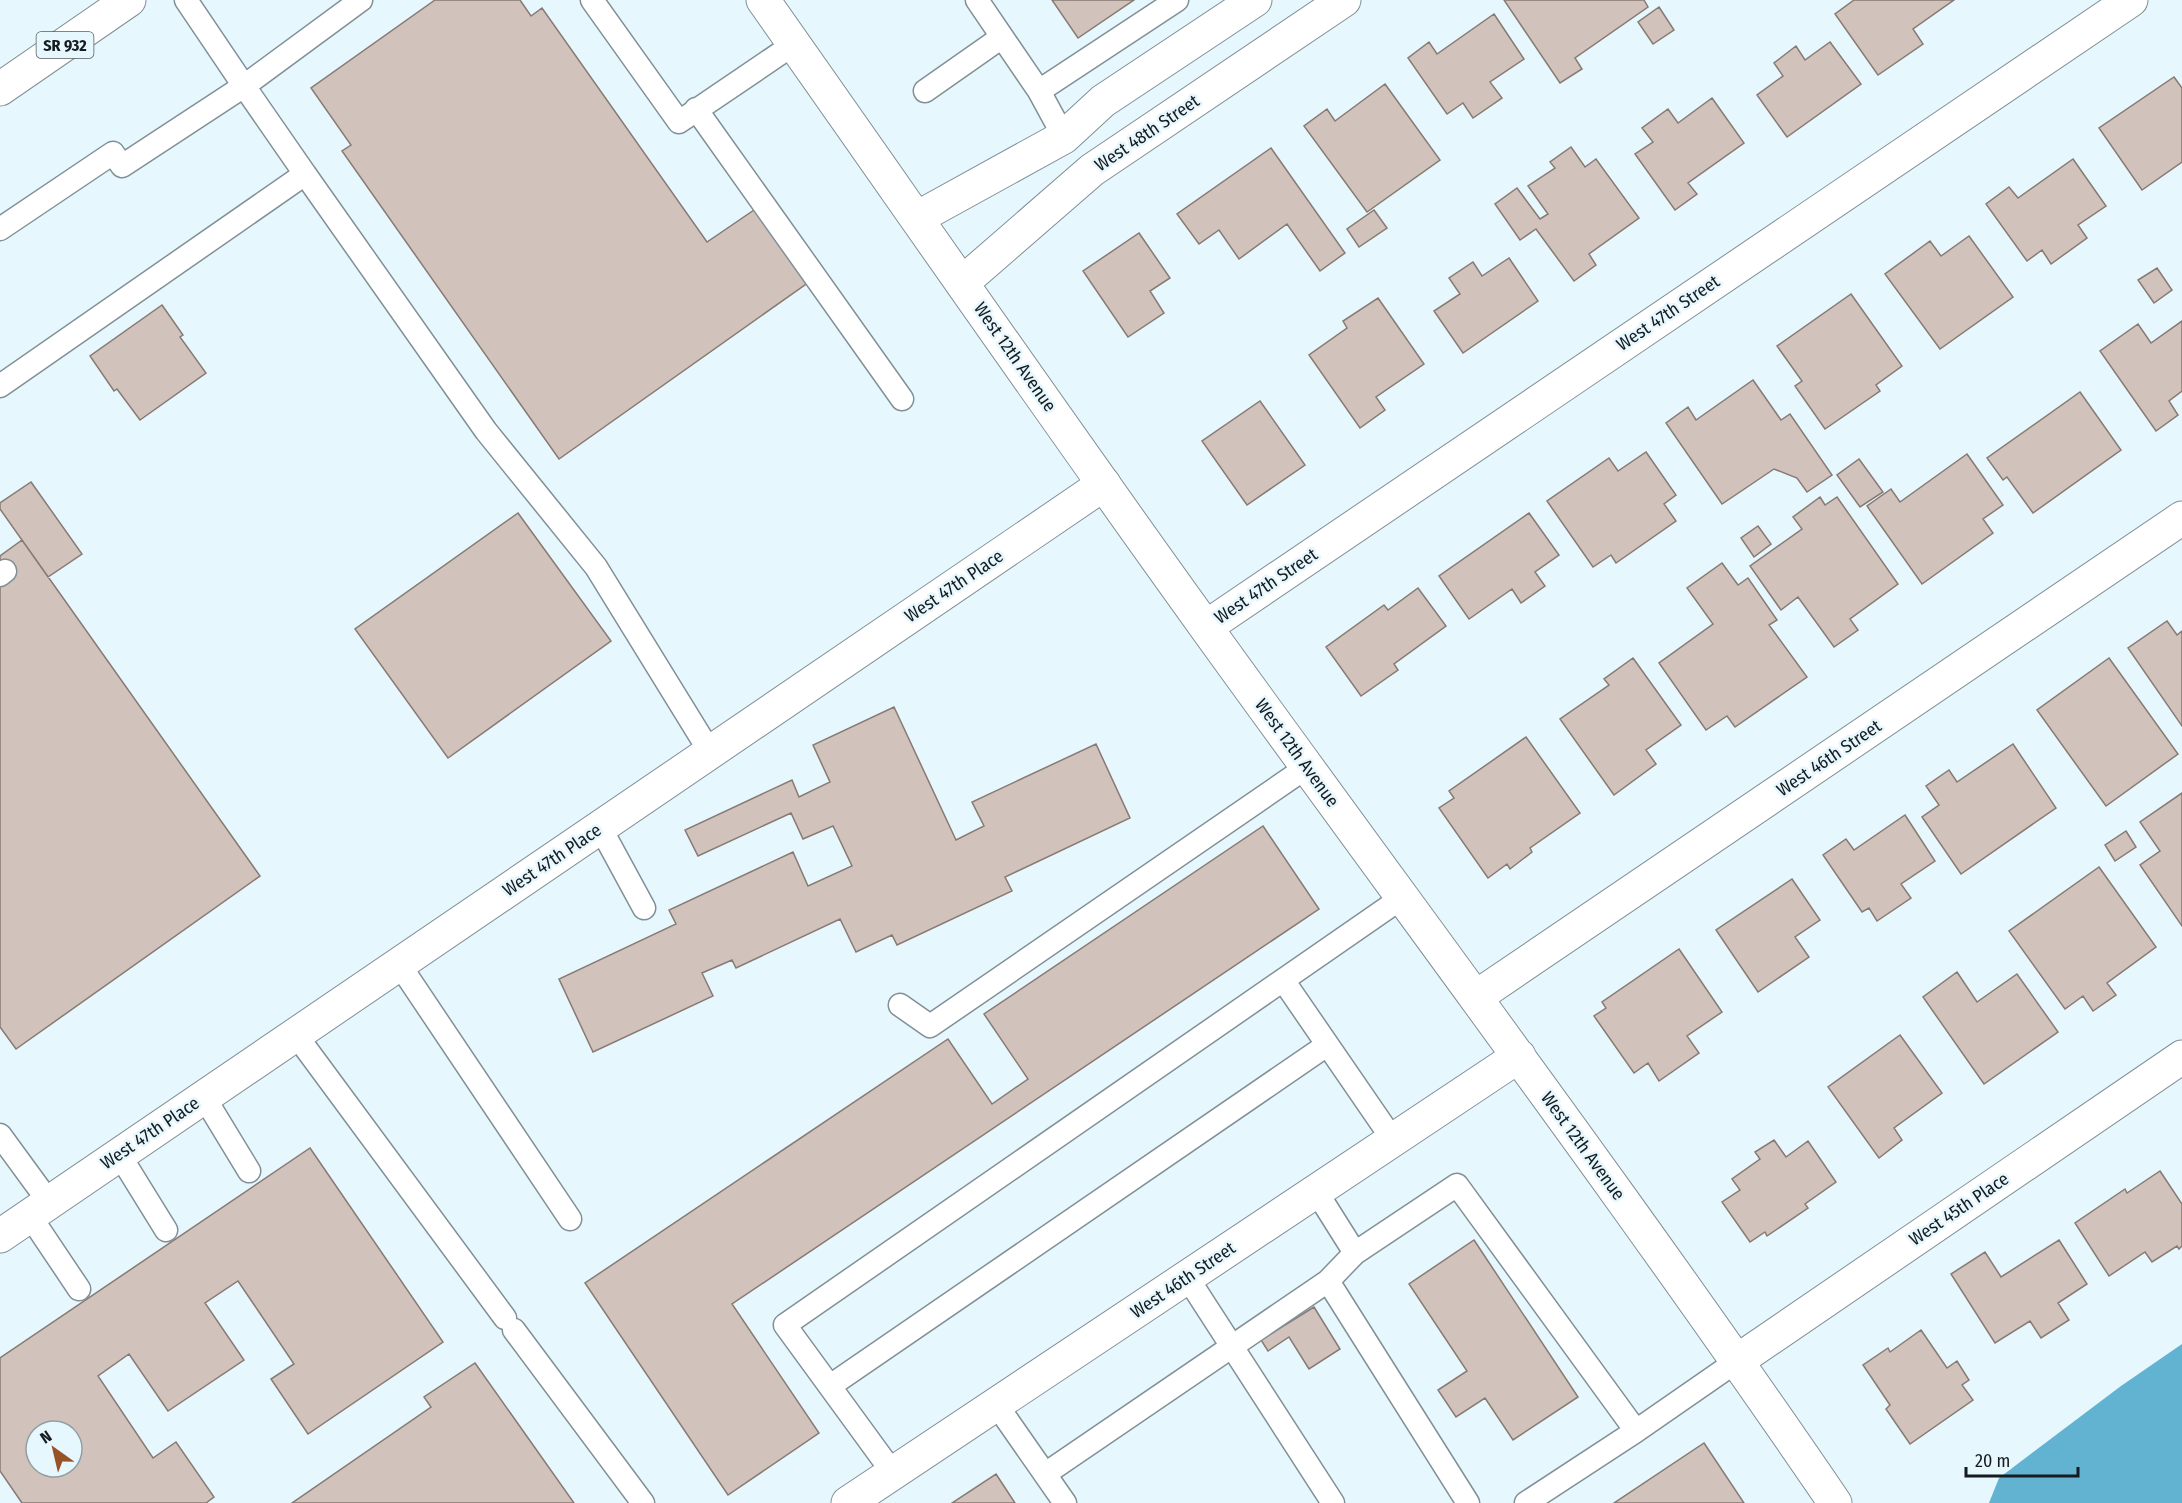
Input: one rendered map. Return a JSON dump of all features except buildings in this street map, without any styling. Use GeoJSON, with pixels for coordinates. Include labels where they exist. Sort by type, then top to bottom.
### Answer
{"type":"FeatureCollection","features":[{"type":"Feature","properties":{"kind":"street","name":"SR 932"},"geometry":{"type":"LineString","coordinates":[[0,89],[129,0]]}},
{"type":"Feature","properties":{"kind":"street","name":"West 12th Avenue"},"geometry":{"type":"LineString","coordinates":[[763,0],[1104,484],[1307,767],[1519,1056],[1737,1361],[1835,1503]]}},
{"type":"Feature","properties":{"kind":"street"},"geometry":{"type":"LineString","coordinates":[[917,218],[1064,136],[1103,101],[1255,0]]}},
{"type":"Feature","properties":{"kind":"street","name":"West 48th Street"},"geometry":{"type":"LineString","coordinates":[[962,283],[1092,170],[1344,0]]}},
{"type":"Feature","properties":{"kind":"street","name":"West 47th Street"},"geometry":{"type":"LineString","coordinates":[[1206,627],[2131,0]]}},
{"type":"Feature","properties":{"kind":"street","name":"West 47th Place"},"geometry":{"type":"LineString","coordinates":[[0,1236],[1104,484]]}},
{"type":"Feature","properties":{"kind":"street","name":"West 46th Street"},"geometry":{"type":"LineString","coordinates":[[1476,997],[2182,518]]}},
{"type":"Feature","properties":{"kind":"street","name":"West 46th Street"},"geometry":{"type":"LineString","coordinates":[[848,1503],[1519,1056]]}},
{"type":"Feature","properties":{"kind":"street","name":"West 45th Place"},"geometry":{"type":"LineString","coordinates":[[1737,1361],[2182,1058]]}},
{"type":"Feature","properties":{"kind":"lane"},"geometry":{"type":"LineString","coordinates":[[186,0],[304,174],[486,431],[596,567],[710,752]]}},
{"type":"Feature","properties":{"kind":"lane"},"geometry":{"type":"LineString","coordinates":[[0,229],[113,153],[122,166],[244,86],[361,0]]}},
{"type":"Feature","properties":{"kind":"lane"},"geometry":{"type":"LineString","coordinates":[[592,0],[679,122],[794,44]]}},
{"type":"Feature","properties":{"kind":"lane"},"geometry":{"type":"LineString","coordinates":[[977,0],[1039,91],[1064,136]]}},
{"type":"Feature","properties":{"kind":"lane"},"geometry":{"type":"LineString","coordinates":[[1039,91],[1177,0]]}},
{"type":"Feature","properties":{"kind":"lane"},"geometry":{"type":"LineString","coordinates":[[925,91],[1002,37]]}},
{"type":"Feature","properties":{"kind":"lane"},"geometry":{"type":"LineString","coordinates":[[696,110],[902,399]]}},
{"type":"Feature","properties":{"kind":"lane"},"geometry":{"type":"LineString","coordinates":[[0,386],[304,174]]}},
{"type":"Feature","properties":{"kind":"lane"},"geometry":{"type":"LineString","coordinates":[[900,1005],[930,1026],[1307,767]]}},
{"type":"Feature","properties":{"kind":"lane"},"geometry":{"type":"LineString","coordinates":[[600,827],[644,908]]}},
{"type":"Feature","properties":{"kind":"lane"},"geometry":{"type":"LineString","coordinates":[[893,1473],[785,1325],[1403,897]]}},
{"type":"Feature","properties":{"kind":"lane"},"geometry":{"type":"LineString","coordinates":[[399,964],[570,1219]]}},
{"type":"Feature","properties":{"kind":"lane"},"geometry":{"type":"LineString","coordinates":[[1283,980],[1393,1140]]}},
{"type":"Feature","properties":{"kind":"lane"},"geometry":{"type":"LineString","coordinates":[[296,1035],[643,1503]]}},
{"type":"Feature","properties":{"kind":"lane"},"geometry":{"type":"LineString","coordinates":[[830,1386],[1327,1045]]}},
{"type":"Feature","properties":{"kind":"lane"},"geometry":{"type":"LineString","coordinates":[[204,1097],[249,1171]]}},
{"type":"Feature","properties":{"kind":"lane"},"geometry":{"type":"LineString","coordinates":[[0,1135],[79,1289]]}},
{"type":"Feature","properties":{"kind":"lane"},"geometry":{"type":"LineString","coordinates":[[119,1154],[166,1230]]}},
{"type":"Feature","properties":{"kind":"lane"},"geometry":{"type":"LineString","coordinates":[[1045,1474],[1328,1281],[1355,1253],[1457,1185],[1636,1431]]}},
{"type":"Feature","properties":{"kind":"lane"},"geometry":{"type":"LineString","coordinates":[[1316,1191],[1355,1253]]}},
{"type":"Feature","properties":{"kind":"lane"},"geometry":{"type":"LineString","coordinates":[[1186,1277],[1333,1503]]}},
{"type":"Feature","properties":{"kind":"lane"},"geometry":{"type":"LineString","coordinates":[[1328,1281],[1468,1503]]}},
{"type":"Feature","properties":{"kind":"lane"},"geometry":{"type":"LineString","coordinates":[[1526,1503],[1737,1361]]}},
{"type":"Feature","properties":{"kind":"lane"},"geometry":{"type":"LineString","coordinates":[[996,1404],[1065,1503]]}},
{"type":"Feature","properties":{"kind":"water"},"geometry":{"type":"Polygon","coordinates":[[[2182,1344],[2182,1503],[1989,1503],[1999,1478],[2121,1386],[2182,1344]]]}}]}
